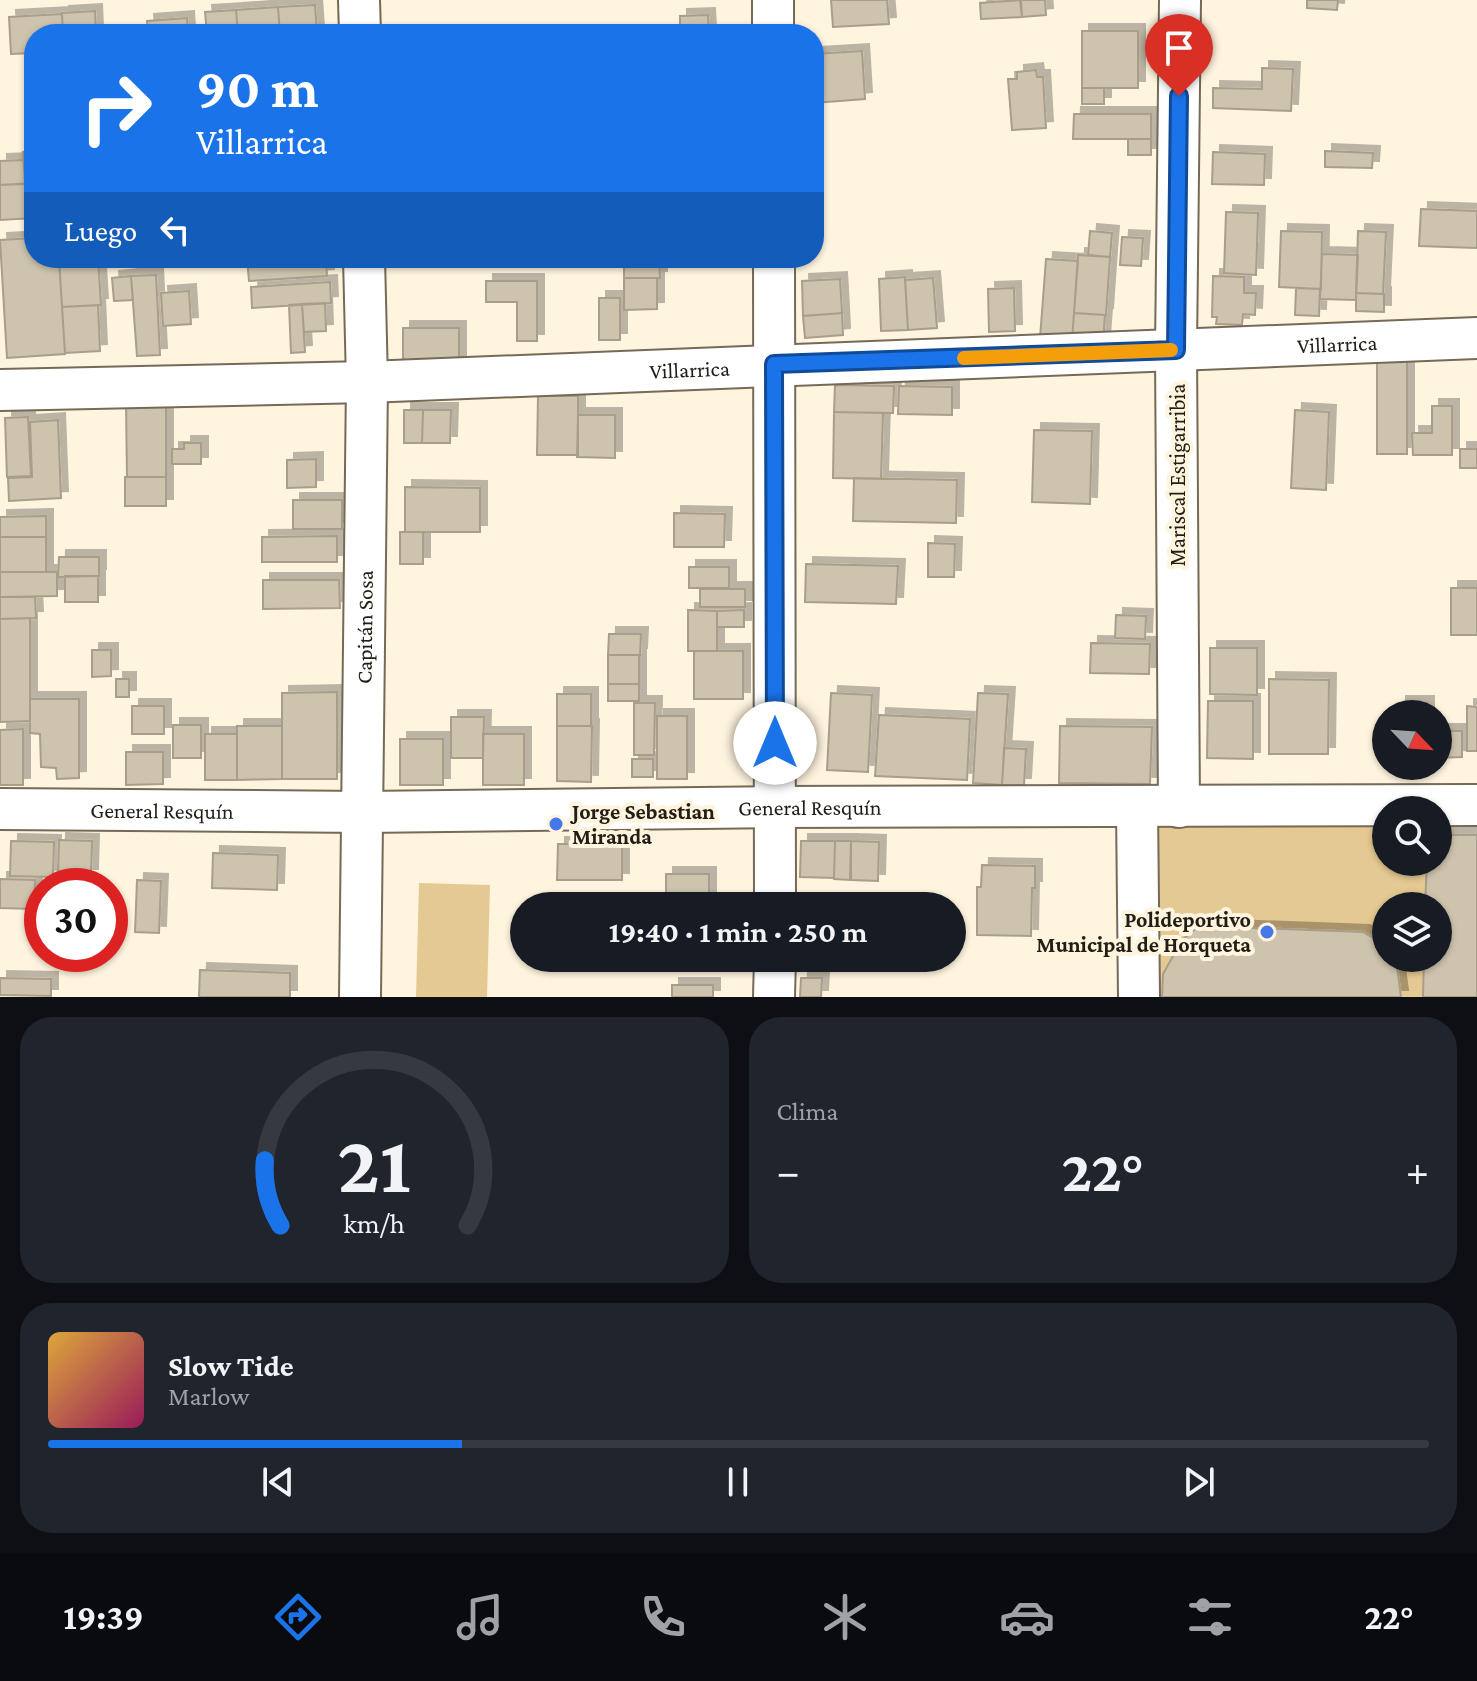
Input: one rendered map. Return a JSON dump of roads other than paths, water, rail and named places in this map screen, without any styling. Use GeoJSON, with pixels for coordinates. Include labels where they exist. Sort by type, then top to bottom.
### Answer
{"type":"FeatureCollection","features":[{"type":"Feature","properties":{"kind":"street"},"geometry":{"type":"LineString","coordinates":[[359,0],[360,24]]}},
{"type":"Feature","properties":{"kind":"street"},"geometry":{"type":"LineString","coordinates":[[773,0],[773,24]]}},
{"type":"Feature","properties":{"kind":"street","name":"Mariscal Estigarribia"},"geometry":{"type":"LineString","coordinates":[[1179,807],[1176,350],[1180,0]]}},
{"type":"Feature","properties":{"kind":"street","name":"Capitán Sosa"},"geometry":{"type":"LineString","coordinates":[[360,997],[367,382],[364,268]]}},
{"type":"Feature","properties":{"kind":"street"},"geometry":{"type":"LineString","coordinates":[[774,268],[775,892]]}},
{"type":"Feature","properties":{"kind":"street","name":"Villarrica"},"geometry":{"type":"LineString","coordinates":[[0,390],[367,382],[1477,338]]}},
{"type":"Feature","properties":{"kind":"street","name":"General Resquín"},"geometry":{"type":"LineString","coordinates":[[0,809],[364,812],[775,807],[1477,805]]}},
{"type":"Feature","properties":{"kind":"street"},"geometry":{"type":"LineString","coordinates":[[1137,807],[1139,997]]}},
{"type":"Feature","properties":{"kind":"street"},"geometry":{"type":"LineString","coordinates":[[774,997],[775,972]]}},
{"type":"Feature","properties":{"kind":"place","name":"Jorge Sebastian Miranda"},"geometry":{"type":"Point","coordinates":[556,824]}},
{"type":"Feature","properties":{"kind":"place","name":"Polideportivo Municipal de Horqueta"},"geometry":{"type":"Point","coordinates":[1267,932]}}]}
